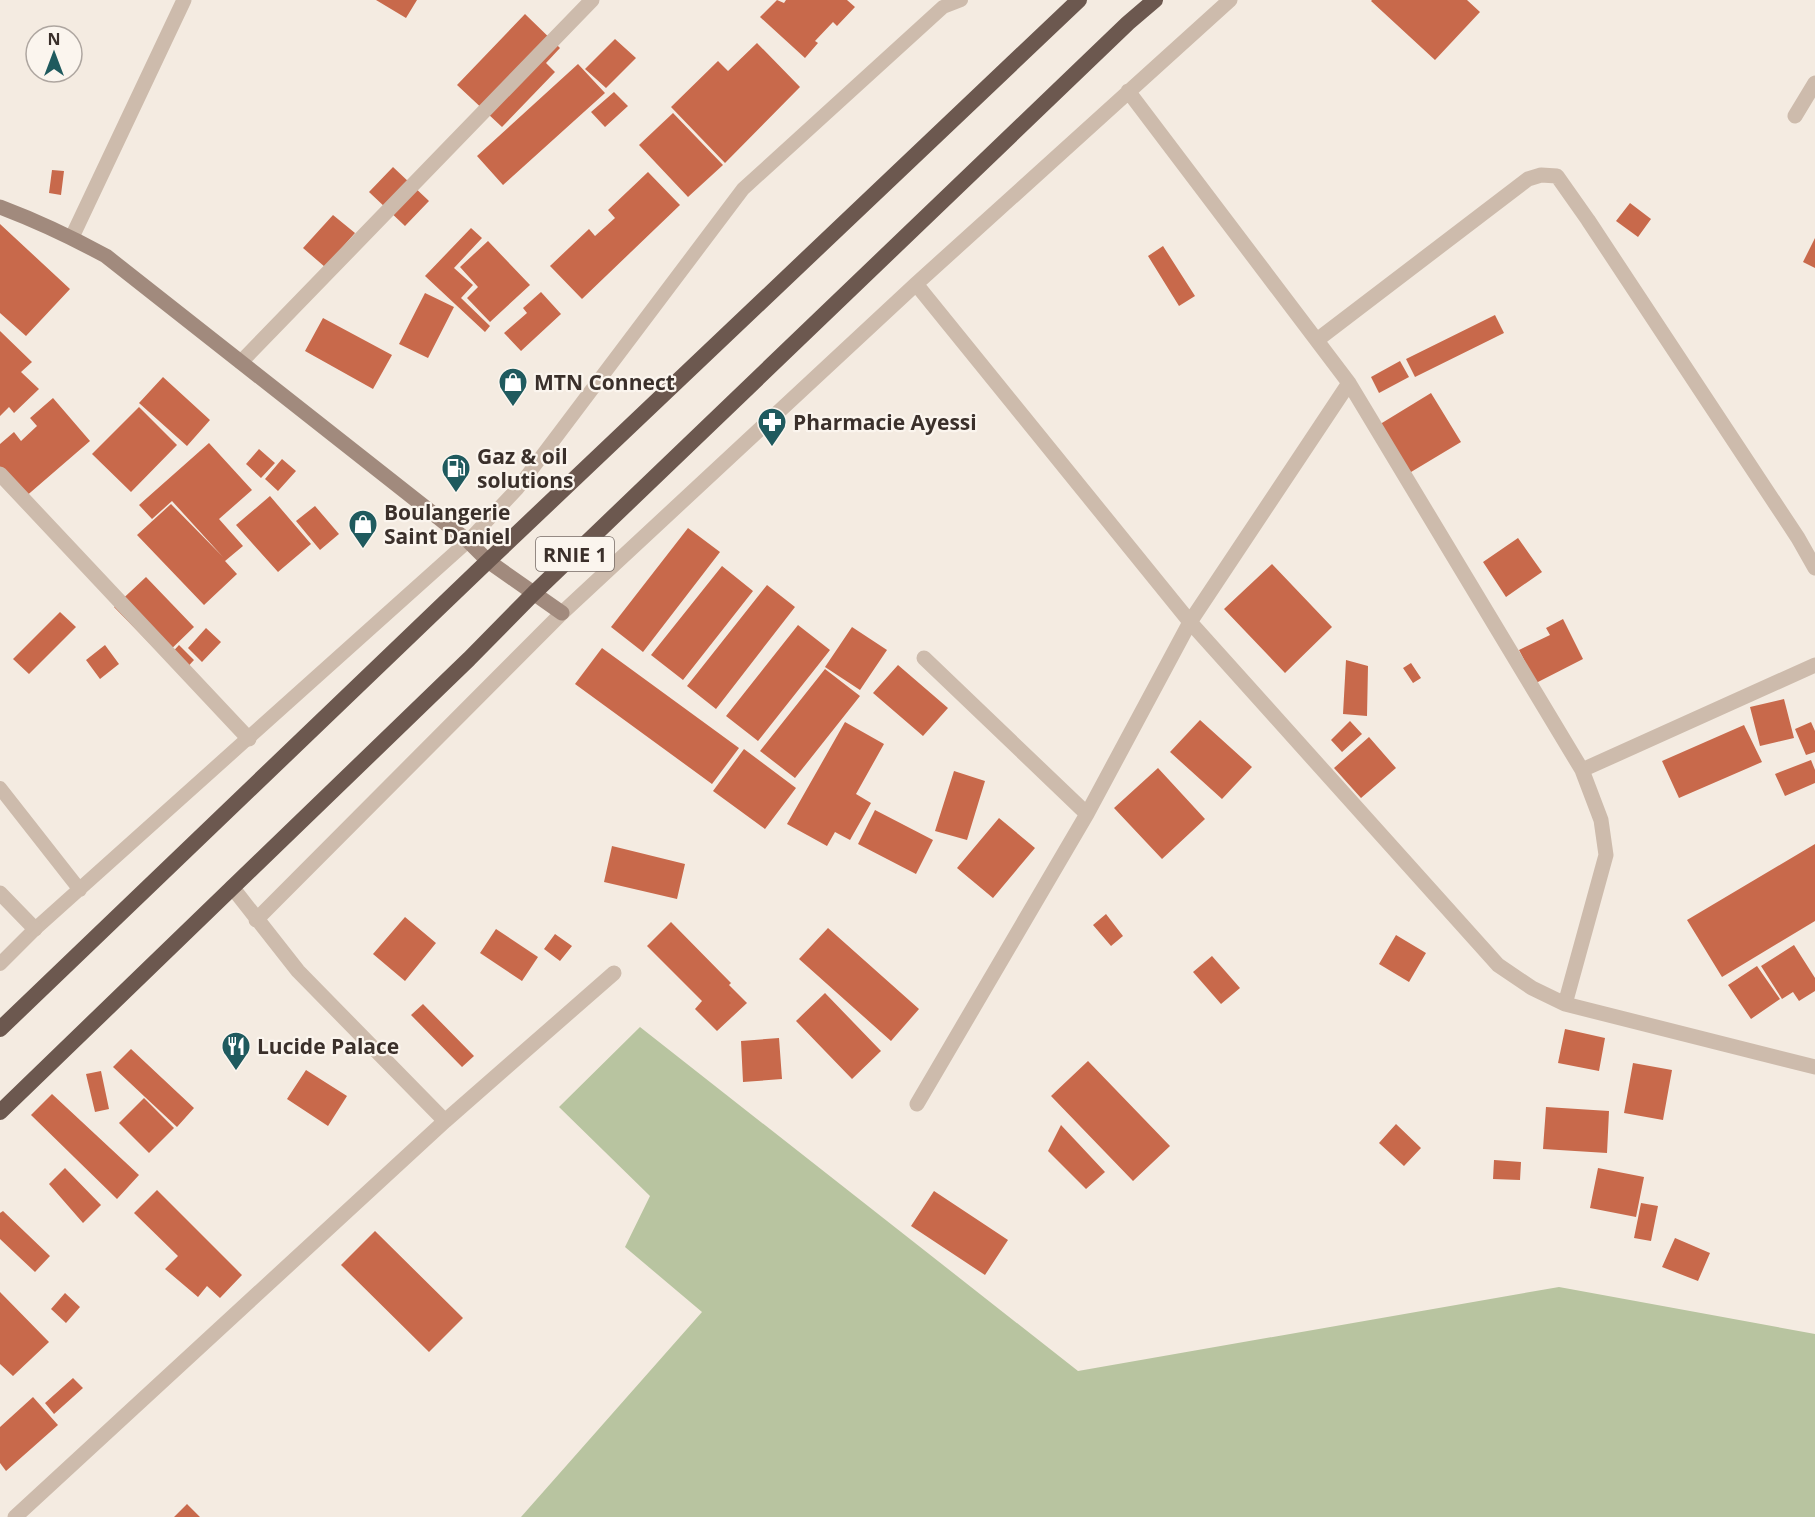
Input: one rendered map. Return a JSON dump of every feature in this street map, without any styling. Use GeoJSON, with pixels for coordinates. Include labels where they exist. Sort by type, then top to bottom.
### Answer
{"type":"FeatureCollection","features":[{"type":"Feature","properties":{"kind":"highway","name":"RNIE 1"},"geometry":{"type":"LineString","coordinates":[[0,1029],[488,561],[1079,0]]}},
{"type":"Feature","properties":{"kind":"highway","name":"RNIE 1"},"geometry":{"type":"LineString","coordinates":[[0,1112],[461,668],[534,593],[1119,31],[1155,0]]}},
{"type":"Feature","properties":{"kind":"main road"},"geometry":{"type":"LineString","coordinates":[[0,207],[72,237],[106,256],[468,541],[488,561],[562,613]]}},
{"type":"Feature","properties":{"kind":"street"},"geometry":{"type":"LineString","coordinates":[[72,237],[184,0]]}},
{"type":"Feature","properties":{"kind":"street"},"geometry":{"type":"LineString","coordinates":[[256,920],[562,613],[916,284],[1230,0]]}},
{"type":"Feature","properties":{"kind":"street"},"geometry":{"type":"LineString","coordinates":[[241,362],[589,1]]}},
{"type":"Feature","properties":{"kind":"street"},"geometry":{"type":"LineString","coordinates":[[1795,116],[1815,83]]}},
{"type":"Feature","properties":{"kind":"street"},"geometry":{"type":"LineString","coordinates":[[1128,91],[1349,383],[1582,770],[1601,820],[1606,855],[1565,1004]]}},
{"type":"Feature","properties":{"kind":"street"},"geometry":{"type":"LineString","coordinates":[[1317,340],[1528,179],[1541,175],[1557,176],[1798,538],[1815,568]]}},
{"type":"Feature","properties":{"kind":"street"},"geometry":{"type":"LineString","coordinates":[[916,284],[1190,622],[1498,965],[1532,988],[1565,1004],[1815,1067]]}},
{"type":"Feature","properties":{"kind":"street"},"geometry":{"type":"LineString","coordinates":[[917,1104],[1087,814],[1190,622],[1349,383]]}},
{"type":"Feature","properties":{"kind":"street"},"geometry":{"type":"LineString","coordinates":[[0,474],[249,739]]}},
{"type":"Feature","properties":{"kind":"street"},"geometry":{"type":"LineString","coordinates":[[924,658],[1087,814]]}},
{"type":"Feature","properties":{"kind":"street"},"geometry":{"type":"LineString","coordinates":[[1582,770],[1815,665]]}},
{"type":"Feature","properties":{"kind":"street"},"geometry":{"type":"LineString","coordinates":[[232,887],[298,970],[445,1121]]}},
{"type":"Feature","properties":{"kind":"street"},"geometry":{"type":"LineString","coordinates":[[0,893],[35,929]]}},
{"type":"Feature","properties":{"kind":"street"},"geometry":{"type":"LineString","coordinates":[[15,1517],[445,1121],[614,973]]}},
{"type":"Feature","properties":{"kind":"lane"},"geometry":{"type":"LineString","coordinates":[[0,964],[35,929],[468,541],[517,489],[743,189],[943,8],[961,0]]}},
{"type":"Feature","properties":{"kind":"lane"},"geometry":{"type":"LineString","coordinates":[[0,788],[80,890]]}},
{"type":"Feature","properties":{"kind":"green space"},"geometry":{"type":"Polygon","coordinates":[[[640,1027],[1078,1371],[1559,1287],[1815,1334],[1815,1517],[521,1517],[702,1312],[625,1247],[650,1196],[559,1107],[640,1027]]]}},
{"type":"Feature","properties":{"kind":"building"},"geometry":{"type":"Polygon","coordinates":[[[376,0],[417,0],[406,18],[376,0]]]}},
{"type":"Feature","properties":{"kind":"building"},"geometry":{"type":"Polygon","coordinates":[[[777,0],[784,3],[786,0],[847,0],[855,7],[837,26],[833,22],[815,41],[818,43],[805,58],[760,17],[777,0]]]}},
{"type":"Feature","properties":{"kind":"building"},"geometry":{"type":"Polygon","coordinates":[[[1372,0],[1467,0],[1480,12],[1435,60],[1372,0]]]}},
{"type":"Feature","properties":{"kind":"building"},"geometry":{"type":"Polygon","coordinates":[[[525,14],[560,48],[546,63],[555,72],[502,127],[457,85],[525,14]]]}},
{"type":"Feature","properties":{"kind":"building"},"geometry":{"type":"Polygon","coordinates":[[[615,39],[636,58],[606,88],[585,69],[615,39]]]}},
{"type":"Feature","properties":{"kind":"building"},"geometry":{"type":"Polygon","coordinates":[[[757,43],[800,87],[725,163],[671,107],[718,61],[728,71],[757,43]]]}},
{"type":"Feature","properties":{"kind":"building"},"geometry":{"type":"Polygon","coordinates":[[[578,64],[605,93],[503,185],[477,156],[578,64]]]}},
{"type":"Feature","properties":{"kind":"building"},"geometry":{"type":"Polygon","coordinates":[[[614,92],[628,106],[605,127],[591,112],[614,92]]]}},
{"type":"Feature","properties":{"kind":"building"},"geometry":{"type":"Polygon","coordinates":[[[673,113],[723,165],[688,197],[639,145],[673,113]]]}},
{"type":"Feature","properties":{"kind":"building"},"geometry":{"type":"Polygon","coordinates":[[[393,167],[429,201],[405,226],[369,192],[393,167]]]}},
{"type":"Feature","properties":{"kind":"building"},"geometry":{"type":"Polygon","coordinates":[[[52,170],[64,171],[61,195],[49,193],[52,170]]]}},
{"type":"Feature","properties":{"kind":"building"},"geometry":{"type":"Polygon","coordinates":[[[648,172],[680,205],[582,299],[550,266],[589,229],[595,236],[615,218],[608,210],[648,172]]]}},
{"type":"Feature","properties":{"kind":"building"},"geometry":{"type":"Polygon","coordinates":[[[1630,203],[1651,219],[1638,237],[1616,221],[1630,203]]]}},
{"type":"Feature","properties":{"kind":"building"},"geometry":{"type":"Polygon","coordinates":[[[333,215],[355,233],[325,267],[303,248],[333,215]]]}},
{"type":"Feature","properties":{"kind":"building"},"geometry":{"type":"Polygon","coordinates":[[[0,224],[70,289],[26,336],[0,313],[0,224]]]}},
{"type":"Feature","properties":{"kind":"building"},"geometry":{"type":"Polygon","coordinates":[[[471,228],[482,238],[454,268],[473,285],[461,298],[490,326],[485,332],[425,276],[471,228]]]}},
{"type":"Feature","properties":{"kind":"building"},"geometry":{"type":"Polygon","coordinates":[[[1815,238],[1815,268],[1803,262],[1815,238]]]}},
{"type":"Feature","properties":{"kind":"building"},"geometry":{"type":"Polygon","coordinates":[[[488,241],[530,285],[490,322],[467,298],[478,287],[460,267],[488,241]]]}},
{"type":"Feature","properties":{"kind":"building"},"geometry":{"type":"Polygon","coordinates":[[[1163,246],[1195,296],[1179,306],[1148,256],[1163,246]]]}},
{"type":"Feature","properties":{"kind":"building"},"geometry":{"type":"Polygon","coordinates":[[[541,292],[561,314],[521,351],[504,333],[527,313],[523,308],[541,292]]]}},
{"type":"Feature","properties":{"kind":"building"},"geometry":{"type":"Polygon","coordinates":[[[425,293],[454,307],[428,358],[399,344],[425,293]]]}},
{"type":"Feature","properties":{"kind":"building"},"geometry":{"type":"Polygon","coordinates":[[[1495,315],[1504,333],[1415,377],[1406,359],[1495,315]]]}},
{"type":"Feature","properties":{"kind":"building"},"geometry":{"type":"Polygon","coordinates":[[[323,318],[392,355],[373,389],[305,351],[323,318]]]}},
{"type":"Feature","properties":{"kind":"building"},"geometry":{"type":"Polygon","coordinates":[[[0,331],[32,362],[21,372],[39,389],[14,413],[9,407],[0,416],[0,331]]]}},
{"type":"Feature","properties":{"kind":"building"},"geometry":{"type":"Polygon","coordinates":[[[1400,361],[1409,377],[1379,393],[1371,377],[1400,361]]]}},
{"type":"Feature","properties":{"kind":"building"},"geometry":{"type":"Polygon","coordinates":[[[163,377],[210,420],[187,446],[139,403],[163,377]]]}},
{"type":"Feature","properties":{"kind":"building"},"geometry":{"type":"Polygon","coordinates":[[[1431,393],[1461,442],[1406,475],[1377,426],[1431,393]]]}},
{"type":"Feature","properties":{"kind":"building"},"geometry":{"type":"Polygon","coordinates":[[[53,398],[90,441],[24,498],[0,471],[0,444],[14,432],[21,441],[37,426],[30,418],[53,398]]]}},
{"type":"Feature","properties":{"kind":"building"},"geometry":{"type":"Polygon","coordinates":[[[139,407],[177,445],[131,492],[92,454],[139,407]]]}},
{"type":"Feature","properties":{"kind":"building"},"geometry":{"type":"Polygon","coordinates":[[[209,443],[252,490],[219,519],[243,546],[225,561],[237,574],[204,605],[137,535],[171,504],[223,557],[172,501],[152,519],[139,505],[209,443]]]}},
{"type":"Feature","properties":{"kind":"building"},"geometry":{"type":"Polygon","coordinates":[[[259,449],[275,463],[261,478],[246,464],[259,449]]]}},
{"type":"Feature","properties":{"kind":"building"},"geometry":{"type":"Polygon","coordinates":[[[282,459],[296,471],[278,491],[265,479],[282,459]]]}},
{"type":"Feature","properties":{"kind":"building"},"geometry":{"type":"Polygon","coordinates":[[[270,496],[311,544],[278,572],[236,525],[270,496]]]}},
{"type":"Feature","properties":{"kind":"building"},"geometry":{"type":"Polygon","coordinates":[[[315,506],[339,534],[320,550],[296,521],[315,506]]]}},
{"type":"Feature","properties":{"kind":"building"},"geometry":{"type":"Polygon","coordinates":[[[688,528],[720,552],[643,652],[611,627],[688,528]]]}},
{"type":"Feature","properties":{"kind":"building"},"geometry":{"type":"Polygon","coordinates":[[[1518,538],[1542,572],[1506,597],[1483,562],[1518,538]]]}},
{"type":"Feature","properties":{"kind":"building"},"geometry":{"type":"Polygon","coordinates":[[[1272,564],[1332,627],[1285,673],[1224,609],[1272,564]]]}},
{"type":"Feature","properties":{"kind":"building"},"geometry":{"type":"Polygon","coordinates":[[[722,566],[753,591],[683,680],[651,655],[722,566]]]}},
{"type":"Feature","properties":{"kind":"building"},"geometry":{"type":"Polygon","coordinates":[[[146,577],[194,627],[163,657],[114,607],[146,577]]]}},
{"type":"Feature","properties":{"kind":"building"},"geometry":{"type":"Polygon","coordinates":[[[767,585],[795,607],[716,709],[687,686],[767,585]]]}},
{"type":"Feature","properties":{"kind":"building"},"geometry":{"type":"Polygon","coordinates":[[[60,612],[76,627],[29,674],[13,659],[60,612]]]}},
{"type":"Feature","properties":{"kind":"building"},"geometry":{"type":"Polygon","coordinates":[[[1563,619],[1583,659],[1536,683],[1519,650],[1550,635],[1546,628],[1563,619]]]}},
{"type":"Feature","properties":{"kind":"building"},"geometry":{"type":"Polygon","coordinates":[[[798,625],[830,650],[758,741],[726,716],[798,625]]]}},
{"type":"Feature","properties":{"kind":"building"},"geometry":{"type":"Polygon","coordinates":[[[852,627],[887,650],[860,690],[825,667],[852,627]]]}},
{"type":"Feature","properties":{"kind":"building"},"geometry":{"type":"Polygon","coordinates":[[[206,628],[221,642],[202,662],[188,648],[206,628]]]}},
{"type":"Feature","properties":{"kind":"building"},"geometry":{"type":"Polygon","coordinates":[[[105,645],[119,664],[100,679],[86,660],[105,645]]]}},
{"type":"Feature","properties":{"kind":"building"},"geometry":{"type":"Polygon","coordinates":[[[179,645],[194,660],[181,674],[166,659],[179,645]]]}},
{"type":"Feature","properties":{"kind":"building"},"geometry":{"type":"Polygon","coordinates":[[[602,648],[739,748],[712,784],[575,684],[602,648]]]}},
{"type":"Feature","properties":{"kind":"building"},"geometry":{"type":"Polygon","coordinates":[[[1346,660],[1368,666],[1367,716],[1343,714],[1346,660]]]}},
{"type":"Feature","properties":{"kind":"building"},"geometry":{"type":"Polygon","coordinates":[[[1411,663],[1421,678],[1413,683],[1403,668],[1411,663]]]}},
{"type":"Feature","properties":{"kind":"building"},"geometry":{"type":"Polygon","coordinates":[[[898,665],[948,708],[923,736],[873,693],[898,665]]]}},
{"type":"Feature","properties":{"kind":"building"},"geometry":{"type":"Polygon","coordinates":[[[825,669],[860,696],[795,778],[760,751],[825,669]]]}},
{"type":"Feature","properties":{"kind":"building"},"geometry":{"type":"Polygon","coordinates":[[[1784,699],[1794,738],[1760,746],[1750,707],[1784,699]]]}},
{"type":"Feature","properties":{"kind":"building"},"geometry":{"type":"Polygon","coordinates":[[[1200,720],[1252,767],[1222,799],[1170,752],[1200,720]]]}},
{"type":"Feature","properties":{"kind":"building"},"geometry":{"type":"Polygon","coordinates":[[[1350,721],[1362,734],[1342,752],[1331,740],[1350,721]]]}},
{"type":"Feature","properties":{"kind":"building"},"geometry":{"type":"Polygon","coordinates":[[[845,722],[884,744],[856,794],[871,803],[850,840],[835,832],[827,846],[787,824],[845,722]]]}},
{"type":"Feature","properties":{"kind":"building"},"geometry":{"type":"Polygon","coordinates":[[[1811,722],[1815,731],[1815,752],[1806,755],[1795,729],[1811,722]]]}},
{"type":"Feature","properties":{"kind":"building"},"geometry":{"type":"Polygon","coordinates":[[[1744,725],[1762,762],[1679,798],[1662,761],[1744,725]]]}},
{"type":"Feature","properties":{"kind":"building"},"geometry":{"type":"Polygon","coordinates":[[[1369,737],[1396,768],[1361,798],[1334,768],[1369,737]]]}},
{"type":"Feature","properties":{"kind":"building"},"geometry":{"type":"Polygon","coordinates":[[[744,749],[796,788],[765,829],[713,791],[744,749]]]}},
{"type":"Feature","properties":{"kind":"building"},"geometry":{"type":"Polygon","coordinates":[[[1811,760],[1815,770],[1815,783],[1785,796],[1775,774],[1811,760]]]}},
{"type":"Feature","properties":{"kind":"building"},"geometry":{"type":"Polygon","coordinates":[[[1158,768],[1205,819],[1162,859],[1114,808],[1158,768]]]}},
{"type":"Feature","properties":{"kind":"building"},"geometry":{"type":"Polygon","coordinates":[[[954,771],[985,781],[967,840],[935,831],[954,771]]]}},
{"type":"Feature","properties":{"kind":"building"},"geometry":{"type":"Polygon","coordinates":[[[875,810],[933,840],[916,874],[858,844],[875,810]]]}},
{"type":"Feature","properties":{"kind":"building"},"geometry":{"type":"Polygon","coordinates":[[[999,818],[1035,848],[993,898],[957,868],[999,818]]]}},
{"type":"Feature","properties":{"kind":"building"},"geometry":{"type":"Polygon","coordinates":[[[1815,844],[1815,921],[1722,977],[1687,920],[1815,844]]]}},
{"type":"Feature","properties":{"kind":"building"},"geometry":{"type":"Polygon","coordinates":[[[612,846],[685,864],[677,899],[604,882],[612,846]]]}},
{"type":"Feature","properties":{"kind":"building"},"geometry":{"type":"Polygon","coordinates":[[[1106,914],[1123,936],[1111,946],[1093,925],[1106,914]]]}},
{"type":"Feature","properties":{"kind":"building"},"geometry":{"type":"Polygon","coordinates":[[[405,917],[436,943],[405,981],[373,954],[405,917]]]}},
{"type":"Feature","properties":{"kind":"building"},"geometry":{"type":"Polygon","coordinates":[[[671,922],[731,983],[729,985],[747,1003],[717,1031],[695,1009],[702,1001],[647,946],[671,922]]]}},
{"type":"Feature","properties":{"kind":"building"},"geometry":{"type":"Polygon","coordinates":[[[828,928],[919,1009],[891,1041],[799,959],[828,928]]]}},
{"type":"Feature","properties":{"kind":"building"},"geometry":{"type":"Polygon","coordinates":[[[496,929],[538,957],[522,981],[480,953],[496,929]]]}},
{"type":"Feature","properties":{"kind":"building"},"geometry":{"type":"Polygon","coordinates":[[[555,934],[572,946],[560,961],[544,949],[555,934]]]}},
{"type":"Feature","properties":{"kind":"building"},"geometry":{"type":"Polygon","coordinates":[[[1396,935],[1426,953],[1409,982],[1379,964],[1396,935]]]}},
{"type":"Feature","properties":{"kind":"building"},"geometry":{"type":"Polygon","coordinates":[[[1794,945],[1815,978],[1815,991],[1799,1001],[1793,992],[1782,999],[1761,966],[1794,945]]]}},
{"type":"Feature","properties":{"kind":"building"},"geometry":{"type":"Polygon","coordinates":[[[1212,956],[1240,988],[1221,1004],[1193,972],[1212,956]]]}},
{"type":"Feature","properties":{"kind":"building"},"geometry":{"type":"Polygon","coordinates":[[[1757,966],[1780,999],[1751,1019],[1728,985],[1757,966]]]}},
{"type":"Feature","properties":{"kind":"building"},"geometry":{"type":"Polygon","coordinates":[[[825,993],[881,1051],[852,1079],[796,1021],[825,993]]]}},
{"type":"Feature","properties":{"kind":"building"},"geometry":{"type":"Polygon","coordinates":[[[423,1004],[474,1056],[462,1067],[411,1015],[423,1004]]]}},
{"type":"Feature","properties":{"kind":"building"},"geometry":{"type":"Polygon","coordinates":[[[1565,1029],[1605,1038],[1599,1071],[1558,1063],[1565,1029]]]}},
{"type":"Feature","properties":{"kind":"building"},"geometry":{"type":"Polygon","coordinates":[[[779,1038],[782,1079],[743,1082],[741,1041],[779,1038]]]}},
{"type":"Feature","properties":{"kind":"building"},"geometry":{"type":"Polygon","coordinates":[[[131,1049],[194,1108],[177,1127],[113,1067],[131,1049]]]}},
{"type":"Feature","properties":{"kind":"building"},"geometry":{"type":"Polygon","coordinates":[[[1088,1061],[1170,1146],[1133,1181],[1051,1096],[1088,1061]]]}},
{"type":"Feature","properties":{"kind":"building"},"geometry":{"type":"Polygon","coordinates":[[[1633,1063],[1672,1070],[1663,1120],[1624,1113],[1633,1063]]]}},
{"type":"Feature","properties":{"kind":"building"},"geometry":{"type":"Polygon","coordinates":[[[306,1070],[347,1096],[328,1126],[287,1099],[306,1070]]]}},
{"type":"Feature","properties":{"kind":"building"},"geometry":{"type":"Polygon","coordinates":[[[101,1071],[109,1109],[95,1112],[86,1074],[101,1071]]]}},
{"type":"Feature","properties":{"kind":"building"},"geometry":{"type":"Polygon","coordinates":[[[52,1094],[139,1175],[117,1199],[31,1115],[52,1094]]]}},
{"type":"Feature","properties":{"kind":"building"},"geometry":{"type":"Polygon","coordinates":[[[144,1098],[174,1128],[149,1153],[119,1123],[144,1098]]]}},
{"type":"Feature","properties":{"kind":"building"},"geometry":{"type":"Polygon","coordinates":[[[1546,1107],[1609,1111],[1607,1153],[1543,1149],[1546,1107]]]}},
{"type":"Feature","properties":{"kind":"building"},"geometry":{"type":"Polygon","coordinates":[[[1396,1124],[1421,1148],[1404,1166],[1379,1143],[1396,1124]]]}},
{"type":"Feature","properties":{"kind":"building"},"geometry":{"type":"Polygon","coordinates":[[[1061,1125],[1105,1172],[1086,1189],[1048,1151],[1061,1125]]]}},
{"type":"Feature","properties":{"kind":"building"},"geometry":{"type":"Polygon","coordinates":[[[1494,1160],[1521,1162],[1520,1180],[1493,1179],[1494,1160]]]}},
{"type":"Feature","properties":{"kind":"building"},"geometry":{"type":"Polygon","coordinates":[[[65,1168],[101,1205],[83,1223],[49,1184],[65,1168]]]}},
{"type":"Feature","properties":{"kind":"building"},"geometry":{"type":"Polygon","coordinates":[[[1598,1168],[1644,1177],[1636,1217],[1590,1208],[1598,1168]]]}},
{"type":"Feature","properties":{"kind":"building"},"geometry":{"type":"Polygon","coordinates":[[[157,1190],[242,1275],[220,1298],[207,1286],[198,1297],[165,1269],[178,1256],[134,1213],[157,1190]]]}},
{"type":"Feature","properties":{"kind":"building"},"geometry":{"type":"Polygon","coordinates":[[[934,1191],[1008,1240],[985,1275],[911,1226],[934,1191]]]}},
{"type":"Feature","properties":{"kind":"building"},"geometry":{"type":"Polygon","coordinates":[[[1641,1203],[1658,1206],[1651,1241],[1634,1238],[1641,1203]]]}},
{"type":"Feature","properties":{"kind":"building"},"geometry":{"type":"Polygon","coordinates":[[[3,1211],[50,1256],[35,1272],[0,1239],[0,1213],[3,1211]]]}},
{"type":"Feature","properties":{"kind":"building"},"geometry":{"type":"Polygon","coordinates":[[[375,1231],[463,1318],[429,1352],[341,1265],[375,1231]]]}},
{"type":"Feature","properties":{"kind":"building"},"geometry":{"type":"Polygon","coordinates":[[[1675,1238],[1710,1253],[1698,1281],[1662,1267],[1675,1238]]]}},
{"type":"Feature","properties":{"kind":"building"},"geometry":{"type":"Polygon","coordinates":[[[0,1292],[49,1342],[13,1376],[0,1364],[0,1292]]]}},
{"type":"Feature","properties":{"kind":"building"},"geometry":{"type":"Polygon","coordinates":[[[65,1293],[80,1307],[66,1323],[51,1309],[65,1293]]]}},
{"type":"Feature","properties":{"kind":"building"},"geometry":{"type":"Polygon","coordinates":[[[73,1378],[83,1388],[54,1414],[45,1403],[73,1378]]]}},
{"type":"Feature","properties":{"kind":"building"},"geometry":{"type":"Polygon","coordinates":[[[33,1397],[58,1425],[6,1471],[0,1463],[0,1427],[33,1397]]]}},
{"type":"Feature","properties":{"kind":"building"},"geometry":{"type":"Polygon","coordinates":[[[187,1504],[200,1517],[174,1517],[187,1504]]]}},
{"type":"Feature","properties":{"kind":"place","name":"MTN Connect"},"geometry":{"type":"Point","coordinates":[513,408]}},
{"type":"Feature","properties":{"kind":"place","name":"Pharmacie Ayessi"},"geometry":{"type":"Point","coordinates":[772,448]}},
{"type":"Feature","properties":{"kind":"place","name":"Gaz & oil solutions"},"geometry":{"type":"Point","coordinates":[456,494]}},
{"type":"Feature","properties":{"kind":"place","name":"Boulangerie Saint Daniel"},"geometry":{"type":"Point","coordinates":[363,550]}},
{"type":"Feature","properties":{"kind":"place","name":"Lucide Palace"},"geometry":{"type":"Point","coordinates":[236,1072]}}]}
